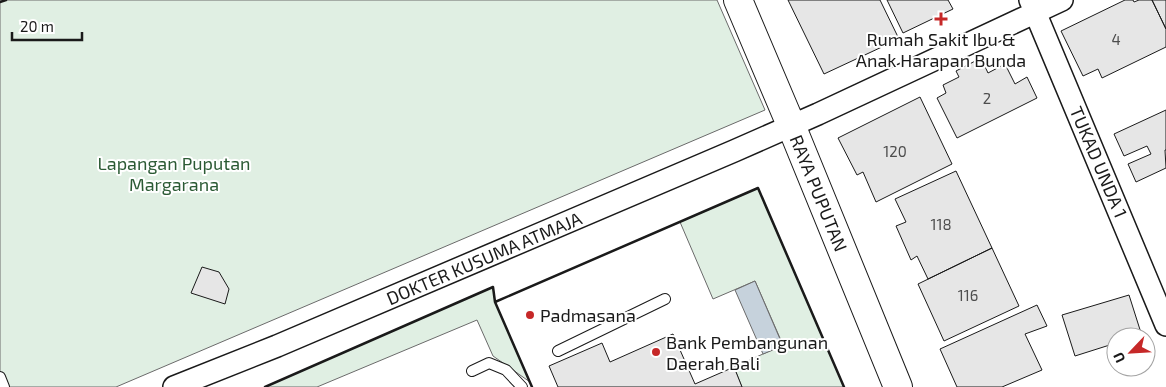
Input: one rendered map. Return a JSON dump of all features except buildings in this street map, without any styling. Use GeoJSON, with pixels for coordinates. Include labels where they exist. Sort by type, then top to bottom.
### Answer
{"type":"FeatureCollection","features":[{"type":"Feature","properties":{"kind":"main road","name":"RAYA PUPUTAN"},"geometry":{"type":"LineString","coordinates":[[738,0],[898,387]]}},
{"type":"Feature","properties":{"kind":"street","name":"DOKTER KUSUMA ATMAJA"},"geometry":{"type":"LineString","coordinates":[[174,387],[340,319],[818,114],[1033,6],[1062,0]]}},
{"type":"Feature","properties":{"kind":"street","name":"TUKAD UNDA 1"},"geometry":{"type":"LineString","coordinates":[[1033,6],[1166,325]]}},
{"type":"Feature","properties":{"kind":"lane"},"geometry":{"type":"LineString","coordinates":[[558,351],[664,299]]}},
{"type":"Feature","properties":{"kind":"lane"},"geometry":{"type":"LineString","coordinates":[[472,371],[489,363],[506,370],[522,387]]}},
{"type":"Feature","properties":{"kind":"lane"},"geometry":{"type":"LineString","coordinates":[[0,377],[4,387]]}},
{"type":"Feature","properties":{"kind":"green space","name":"Lapangan Puputan Margarana"},"geometry":{"type":"Polygon","coordinates":[[[0,0],[717,0],[765,110],[116,387],[0,387],[0,0]]]}},
{"type":"Feature","properties":{"kind":"green space"},"geometry":{"type":"Polygon","coordinates":[[[758,188],[844,387],[742,387],[734,367],[783,345],[755,281],[713,299],[680,222],[758,188]]]}},
{"type":"Feature","properties":{"kind":"green space"},"geometry":{"type":"Polygon","coordinates":[[[493,287],[495,302],[530,382],[493,356],[477,320],[317,387],[265,387],[493,287]]]}},
{"type":"Feature","properties":{"kind":"shaded area"},"geometry":{"type":"Polygon","coordinates":[[[755,281],[783,346],[763,354],[735,290],[755,281]]]}},
{"type":"Feature","properties":{"kind":"wall"},"geometry":{"type":"LineString","coordinates":[[0,2],[6,0]]}},
{"type":"Feature","properties":{"kind":"wall"},"geometry":{"type":"LineString","coordinates":[[532,387],[495,302],[758,188],[844,387]]}},
{"type":"Feature","properties":{"kind":"wall"},"geometry":{"type":"LineString","coordinates":[[265,387],[493,287],[495,302]]}},
{"type":"Feature","properties":{"kind":"place","name":"Rumah Sakit Ibu & Anak Harapan Bunda"},"geometry":{"type":"Point","coordinates":[941,19]}},
{"type":"Feature","properties":{"kind":"place","name":"Padmasana"},"geometry":{"type":"Point","coordinates":[530,315]}},
{"type":"Feature","properties":{"kind":"place","name":"Bank Pembangunan Daerah Bali"},"geometry":{"type":"Point","coordinates":[656,352]}}]}
